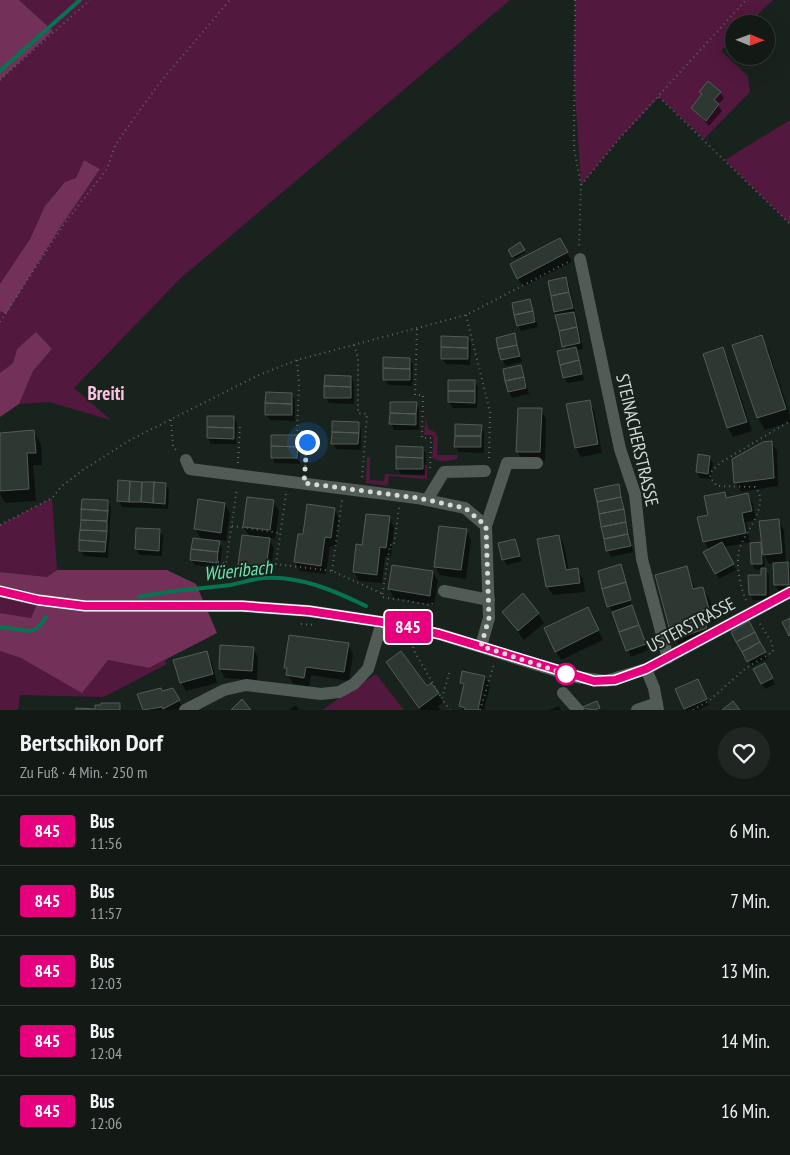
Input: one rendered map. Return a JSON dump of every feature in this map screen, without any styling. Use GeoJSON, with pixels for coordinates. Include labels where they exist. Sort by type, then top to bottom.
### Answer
{"type":"FeatureCollection","features":[{"type":"Feature","properties":{"kind":"street","name":"STEINACHERSTRASSE"},"geometry":{"type":"LineString","coordinates":[[580,259],[620,449],[635,494],[642,559],[668,658]]}},
{"type":"Feature","properties":{"kind":"street"},"geometry":{"type":"LineString","coordinates":[[186,460],[190,469],[238,477],[359,490],[427,500],[465,508],[486,526]]}},
{"type":"Feature","properties":{"kind":"street"},"geometry":{"type":"LineString","coordinates":[[0,591],[38,600],[85,606],[242,606],[309,611],[382,622],[481,646],[489,618],[486,526],[507,463],[537,463]]}},
{"type":"Feature","properties":{"kind":"street"},"geometry":{"type":"LineString","coordinates":[[427,500],[444,472],[485,471]]}},
{"type":"Feature","properties":{"kind":"street"},"geometry":{"type":"LineString","coordinates":[[444,591],[489,600]]}},
{"type":"Feature","properties":{"kind":"street","name":"USTERSTRASSE"},"geometry":{"type":"LineString","coordinates":[[481,646],[576,677],[606,681],[626,677],[646,669],[790,592]]}},
{"type":"Feature","properties":{"kind":"street"},"geometry":{"type":"LineString","coordinates":[[185,710],[224,690],[246,685],[321,694],[339,692],[354,684],[368,669],[382,622]]}},
{"type":"Feature","properties":{"kind":"street"},"geometry":{"type":"LineString","coordinates":[[637,710],[657,707],[654,688],[646,669]]}},
{"type":"Feature","properties":{"kind":"street"},"geometry":{"type":"LineString","coordinates":[[563,693],[578,710]]}},
{"type":"Feature","properties":{"kind":"path"},"geometry":{"type":"LineString","coordinates":[[0,80],[90,0]]}},
{"type":"Feature","properties":{"kind":"path"},"geometry":{"type":"LineString","coordinates":[[0,322],[64,224],[107,169],[115,146],[125,131],[158,85],[230,0]]}},
{"type":"Feature","properties":{"kind":"path"},"geometry":{"type":"LineString","coordinates":[[0,525],[52,498],[62,486],[83,470],[130,440],[259,375],[296,360],[466,315],[562,263],[580,259],[581,185],[574,148],[575,0]]}},
{"type":"Feature","properties":{"kind":"path"},"geometry":{"type":"LineString","coordinates":[[581,185],[619,139],[660,97],[746,0]]}},
{"type":"Feature","properties":{"kind":"path"},"geometry":{"type":"LineString","coordinates":[[660,97],[790,224]]}},
{"type":"Feature","properties":{"kind":"path"},"geometry":{"type":"LineString","coordinates":[[466,315],[490,412],[488,465],[485,471]]}},
{"type":"Feature","properties":{"kind":"path"},"geometry":{"type":"LineString","coordinates":[[417,329],[415,395],[423,395],[422,438],[431,438],[430,479]]}},
{"type":"Feature","properties":{"kind":"path"},"geometry":{"type":"LineString","coordinates":[[354,344],[358,358],[358,413],[366,414],[364,470],[359,490]]}},
{"type":"Feature","properties":{"kind":"path"},"geometry":{"type":"LineString","coordinates":[[296,360],[299,384],[297,431],[307,431],[304,483]]}},
{"type":"Feature","properties":{"kind":"path"},"geometry":{"type":"LineString","coordinates":[[171,420],[173,447],[186,460]]}},
{"type":"Feature","properties":{"kind":"path"},"geometry":{"type":"LineString","coordinates":[[693,710],[710,700],[746,668],[773,652],[772,643],[752,613],[740,583],[738,552],[748,535],[758,510],[757,489],[717,486],[710,477],[711,472],[720,463],[790,421]]}},
{"type":"Feature","properties":{"kind":"path"},"geometry":{"type":"LineString","coordinates":[[218,562],[226,564],[238,477],[240,423]]}},
{"type":"Feature","properties":{"kind":"path"},"geometry":{"type":"LineString","coordinates":[[288,482],[276,564],[332,572],[383,594]]}},
{"type":"Feature","properties":{"kind":"path"},"geometry":{"type":"LineString","coordinates":[[332,572],[344,488]]}},
{"type":"Feature","properties":{"kind":"path"},"geometry":{"type":"LineString","coordinates":[[401,496],[394,545],[390,545],[382,597],[431,605],[444,591]]}},
{"type":"Feature","properties":{"kind":"path"},"geometry":{"type":"LineString","coordinates":[[232,526],[280,533]]}},
{"type":"Feature","properties":{"kind":"path"},"geometry":{"type":"LineString","coordinates":[[300,624],[315,626]]}},
{"type":"Feature","properties":{"kind":"path"},"geometry":{"type":"LineString","coordinates":[[406,640],[422,644]]}},
{"type":"Feature","properties":{"kind":"path"},"geometry":{"type":"LineString","coordinates":[[414,642],[413,648],[450,710]]}},
{"type":"Feature","properties":{"kind":"path"},"geometry":{"type":"LineString","coordinates":[[480,710],[494,664],[487,661]]}},
{"type":"Feature","properties":{"kind":"path"},"geometry":{"type":"LineString","coordinates":[[442,699],[449,673]]}},
{"type":"Feature","properties":{"kind":"shaded area"},"geometry":{"type":"Polygon","coordinates":[[[0,0],[19,0],[53,31],[0,80],[0,0]]]}},
{"type":"Feature","properties":{"kind":"shaded area"},"geometry":{"type":"Polygon","coordinates":[[[19,0],[510,0],[182,277],[74,388],[111,420],[49,402],[19,404],[33,371],[52,349],[17,349],[13,363],[0,373],[0,311],[6,314],[61,226],[100,169],[84,160],[76,179],[67,183],[53,195],[23,250],[0,284],[0,80],[53,31],[19,0]]]}},
{"type":"Feature","properties":{"kind":"shaded area"},"geometry":{"type":"Polygon","coordinates":[[[575,0],[773,0],[757,15],[725,15],[725,47],[721,51],[725,55],[725,65],[736,65],[748,76],[750,92],[704,139],[659,97],[619,139],[581,185],[574,78],[575,0]]]}},
{"type":"Feature","properties":{"kind":"shaded area"},"geometry":{"type":"Polygon","coordinates":[[[790,120],[790,224],[725,160],[790,120]]]}},
{"type":"Feature","properties":{"kind":"shaded area"},"geometry":{"type":"Polygon","coordinates":[[[84,160],[100,169],[61,226],[6,314],[0,311],[0,284],[30,239],[45,206],[65,182],[76,178],[84,160]]]}},
{"type":"Feature","properties":{"kind":"shaded area"},"geometry":{"type":"Polygon","coordinates":[[[36,332],[52,349],[33,371],[19,404],[0,417],[0,373],[13,363],[17,349],[36,332]]]}},
{"type":"Feature","properties":{"kind":"shaded area"},"geometry":{"type":"Polygon","coordinates":[[[426,417],[428,429],[435,432],[438,438],[437,455],[457,455],[458,458],[445,461],[432,458],[434,437],[424,435],[426,417]]]}},
{"type":"Feature","properties":{"kind":"shaded area"},"geometry":{"type":"Polygon","coordinates":[[[367,457],[370,457],[370,480],[384,481],[385,474],[425,476],[424,465],[427,465],[427,479],[389,476],[388,486],[366,483],[367,457]]]}},
{"type":"Feature","properties":{"kind":"shaded area"},"geometry":{"type":"Polygon","coordinates":[[[52,498],[57,570],[47,577],[0,572],[0,525],[52,498]]]}},
{"type":"Feature","properties":{"kind":"shaded area"},"geometry":{"type":"Polygon","coordinates":[[[57,570],[167,570],[196,584],[217,633],[149,668],[108,660],[82,693],[21,658],[0,651],[0,613],[31,618],[38,601],[0,591],[0,572],[47,577],[57,570]]]}},
{"type":"Feature","properties":{"kind":"shaded area"},"geometry":{"type":"Polygon","coordinates":[[[0,591],[38,600],[31,618],[0,613],[0,591]]]}},
{"type":"Feature","properties":{"kind":"shaded area"},"geometry":{"type":"Polygon","coordinates":[[[0,651],[21,658],[108,660],[149,668],[165,660],[167,664],[104,697],[20,695],[18,710],[0,710],[0,651]]]}},
{"type":"Feature","properties":{"kind":"shaded area"},"geometry":{"type":"Polygon","coordinates":[[[376,674],[404,710],[322,710],[376,674]]]}},
{"type":"Feature","properties":{"kind":"building"},"geometry":{"type":"Polygon","coordinates":[[[708,81],[721,92],[714,100],[719,104],[706,121],[691,108],[702,94],[699,92],[708,81]]]}},
{"type":"Feature","properties":{"kind":"building"},"geometry":{"type":"Polygon","coordinates":[[[560,238],[568,252],[517,279],[510,264],[560,238]]]}},
{"type":"Feature","properties":{"kind":"building"},"geometry":{"type":"Polygon","coordinates":[[[520,242],[525,250],[512,257],[508,250],[520,242]]]}},
{"type":"Feature","properties":{"kind":"building"},"geometry":{"type":"Polygon","coordinates":[[[566,277],[569,292],[551,296],[548,281],[566,277]]]}},
{"type":"Feature","properties":{"kind":"building"},"geometry":{"type":"Polygon","coordinates":[[[569,292],[573,308],[554,312],[551,296],[569,292]]]}},
{"type":"Feature","properties":{"kind":"building"},"geometry":{"type":"Polygon","coordinates":[[[530,299],[533,311],[514,315],[512,303],[530,299]]]}},
{"type":"Feature","properties":{"kind":"building"},"geometry":{"type":"Polygon","coordinates":[[[533,311],[535,322],[517,326],[514,315],[533,311]]]}},
{"type":"Feature","properties":{"kind":"building"},"geometry":{"type":"Polygon","coordinates":[[[574,312],[577,327],[559,331],[555,315],[574,312]]]}},
{"type":"Feature","properties":{"kind":"building"},"geometry":{"type":"Polygon","coordinates":[[[577,327],[580,343],[562,347],[559,331],[577,327]]]}},
{"type":"Feature","properties":{"kind":"building"},"geometry":{"type":"Polygon","coordinates":[[[515,333],[517,345],[498,349],[496,338],[515,333]]]}},
{"type":"Feature","properties":{"kind":"building"},"geometry":{"type":"Polygon","coordinates":[[[762,335],[786,409],[757,418],[732,345],[762,335]]]}},
{"type":"Feature","properties":{"kind":"building"},"geometry":{"type":"Polygon","coordinates":[[[441,336],[468,337],[468,348],[441,347],[441,336]]]}},
{"type":"Feature","properties":{"kind":"building"},"geometry":{"type":"Polygon","coordinates":[[[517,345],[520,356],[501,360],[498,349],[517,345]]]}},
{"type":"Feature","properties":{"kind":"building"},"geometry":{"type":"Polygon","coordinates":[[[441,347],[468,348],[468,359],[441,359],[441,347]]]}},
{"type":"Feature","properties":{"kind":"building"},"geometry":{"type":"Polygon","coordinates":[[[576,347],[579,360],[560,365],[557,351],[576,347]]]}},
{"type":"Feature","properties":{"kind":"building"},"geometry":{"type":"Polygon","coordinates":[[[723,347],[747,422],[727,428],[703,354],[723,347]]]}},
{"type":"Feature","properties":{"kind":"building"},"geometry":{"type":"Polygon","coordinates":[[[383,357],[410,358],[410,369],[383,368],[383,357]]]}},
{"type":"Feature","properties":{"kind":"building"},"geometry":{"type":"Polygon","coordinates":[[[579,360],[582,374],[563,378],[560,365],[579,360]]]}},
{"type":"Feature","properties":{"kind":"building"},"geometry":{"type":"Polygon","coordinates":[[[521,365],[524,377],[505,381],[503,369],[521,365]]]}},
{"type":"Feature","properties":{"kind":"building"},"geometry":{"type":"Polygon","coordinates":[[[383,368],[410,369],[410,380],[383,380],[383,368]]]}},
{"type":"Feature","properties":{"kind":"building"},"geometry":{"type":"Polygon","coordinates":[[[325,375],[351,376],[351,387],[324,386],[325,375]]]}},
{"type":"Feature","properties":{"kind":"building"},"geometry":{"type":"Polygon","coordinates":[[[524,377],[526,388],[508,392],[505,381],[524,377]]]}},
{"type":"Feature","properties":{"kind":"building"},"geometry":{"type":"Polygon","coordinates":[[[448,380],[475,380],[475,391],[448,391],[448,380]]]}},
{"type":"Feature","properties":{"kind":"building"},"geometry":{"type":"Polygon","coordinates":[[[324,386],[351,387],[351,398],[324,398],[324,386]]]}},
{"type":"Feature","properties":{"kind":"building"},"geometry":{"type":"Polygon","coordinates":[[[448,391],[475,391],[475,403],[448,402],[448,391]]]}},
{"type":"Feature","properties":{"kind":"building"},"geometry":{"type":"Polygon","coordinates":[[[266,392],[292,393],[292,404],[265,403],[266,392]]]}},
{"type":"Feature","properties":{"kind":"building"},"geometry":{"type":"Polygon","coordinates":[[[590,400],[598,444],[575,448],[566,404],[590,400]]]}},
{"type":"Feature","properties":{"kind":"building"},"geometry":{"type":"Polygon","coordinates":[[[390,402],[417,402],[416,414],[390,413],[390,402]]]}},
{"type":"Feature","properties":{"kind":"building"},"geometry":{"type":"Polygon","coordinates":[[[265,403],[292,404],[292,415],[265,415],[265,403]]]}},
{"type":"Feature","properties":{"kind":"building"},"geometry":{"type":"Polygon","coordinates":[[[518,408],[542,408],[540,452],[516,452],[518,408]]]}},
{"type":"Feature","properties":{"kind":"building"},"geometry":{"type":"Polygon","coordinates":[[[390,413],[416,414],[416,425],[389,424],[390,413]]]}},
{"type":"Feature","properties":{"kind":"building"},"geometry":{"type":"Polygon","coordinates":[[[207,416],[234,416],[234,428],[207,427],[207,416]]]}},
{"type":"Feature","properties":{"kind":"building"},"geometry":{"type":"Polygon","coordinates":[[[332,421],[359,422],[359,433],[332,432],[332,421]]]}},
{"type":"Feature","properties":{"kind":"building"},"geometry":{"type":"Polygon","coordinates":[[[455,424],[482,425],[481,436],[455,436],[455,424]]]}},
{"type":"Feature","properties":{"kind":"building"},"geometry":{"type":"Polygon","coordinates":[[[207,427],[234,428],[234,439],[207,438],[207,427]]]}},
{"type":"Feature","properties":{"kind":"building"},"geometry":{"type":"Polygon","coordinates":[[[34,430],[36,453],[27,453],[29,489],[0,491],[0,433],[34,430]]]}},
{"type":"Feature","properties":{"kind":"building"},"geometry":{"type":"Polygon","coordinates":[[[332,432],[359,433],[358,444],[331,444],[332,432]]]}},
{"type":"Feature","properties":{"kind":"building"},"geometry":{"type":"Polygon","coordinates":[[[271,435],[298,435],[298,447],[271,446],[271,435]]]}},
{"type":"Feature","properties":{"kind":"building"},"geometry":{"type":"Polygon","coordinates":[[[455,436],[481,436],[481,447],[454,447],[455,436]]]}},
{"type":"Feature","properties":{"kind":"building"},"geometry":{"type":"Polygon","coordinates":[[[772,441],[774,478],[734,483],[732,459],[763,442],[772,441]]]}},
{"type":"Feature","properties":{"kind":"building"},"geometry":{"type":"Polygon","coordinates":[[[271,446],[298,447],[297,458],[271,458],[271,446]]]}},
{"type":"Feature","properties":{"kind":"building"},"geometry":{"type":"Polygon","coordinates":[[[396,446],[423,447],[423,458],[396,457],[396,446]]]}},
{"type":"Feature","properties":{"kind":"building"},"geometry":{"type":"Polygon","coordinates":[[[698,454],[710,456],[708,474],[696,472],[698,454]]]}},
{"type":"Feature","properties":{"kind":"building"},"geometry":{"type":"Polygon","coordinates":[[[396,457],[423,458],[423,469],[396,469],[396,457]]]}},
{"type":"Feature","properties":{"kind":"building"},"geometry":{"type":"Polygon","coordinates":[[[118,480],[130,481],[129,502],[117,501],[118,480]]]}},
{"type":"Feature","properties":{"kind":"building"},"geometry":{"type":"Polygon","coordinates":[[[130,481],[142,482],[141,502],[129,502],[130,481]]]}},
{"type":"Feature","properties":{"kind":"building"},"geometry":{"type":"Polygon","coordinates":[[[142,482],[154,482],[153,503],[141,502],[142,482]]]}},
{"type":"Feature","properties":{"kind":"building"},"geometry":{"type":"Polygon","coordinates":[[[154,482],[166,483],[165,504],[153,503],[154,482]]]}},
{"type":"Feature","properties":{"kind":"building"},"geometry":{"type":"Polygon","coordinates":[[[619,484],[621,497],[597,502],[594,489],[619,484]]]}},
{"type":"Feature","properties":{"kind":"building"},"geometry":{"type":"Polygon","coordinates":[[[725,492],[726,498],[748,493],[752,511],[742,513],[746,533],[703,542],[697,517],[708,515],[704,496],[725,492]]]}},
{"type":"Feature","properties":{"kind":"building"},"geometry":{"type":"Polygon","coordinates":[[[247,497],[274,500],[270,530],[243,527],[247,497]]]}},
{"type":"Feature","properties":{"kind":"building"},"geometry":{"type":"Polygon","coordinates":[[[621,497],[624,509],[599,514],[597,502],[621,497]]]}},
{"type":"Feature","properties":{"kind":"building"},"geometry":{"type":"Polygon","coordinates":[[[82,499],[108,500],[108,511],[81,509],[82,499]]]}},
{"type":"Feature","properties":{"kind":"building"},"geometry":{"type":"Polygon","coordinates":[[[198,499],[225,503],[221,533],[194,529],[198,499]]]}},
{"type":"Feature","properties":{"kind":"building"},"geometry":{"type":"Polygon","coordinates":[[[307,504],[335,508],[331,538],[325,537],[321,566],[294,562],[298,534],[303,534],[307,504]]]}},
{"type":"Feature","properties":{"kind":"building"},"geometry":{"type":"Polygon","coordinates":[[[81,509],[108,511],[107,521],[81,520],[81,509]]]}},
{"type":"Feature","properties":{"kind":"building"},"geometry":{"type":"Polygon","coordinates":[[[624,509],[626,522],[601,527],[599,514],[624,509]]]}},
{"type":"Feature","properties":{"kind":"building"},"geometry":{"type":"Polygon","coordinates":[[[366,514],[390,516],[386,548],[380,547],[377,575],[353,572],[356,544],[362,545],[366,514]]]}},
{"type":"Feature","properties":{"kind":"building"},"geometry":{"type":"Polygon","coordinates":[[[779,519],[782,553],[763,555],[759,521],[779,519]]]}},
{"type":"Feature","properties":{"kind":"building"},"geometry":{"type":"Polygon","coordinates":[[[81,520],[107,521],[107,531],[80,530],[81,520]]]}},
{"type":"Feature","properties":{"kind":"building"},"geometry":{"type":"Polygon","coordinates":[[[626,522],[628,534],[604,539],[601,527],[626,522]]]}},
{"type":"Feature","properties":{"kind":"building"},"geometry":{"type":"Polygon","coordinates":[[[439,526],[467,529],[461,570],[434,567],[439,526]]]}},
{"type":"Feature","properties":{"kind":"building"},"geometry":{"type":"Polygon","coordinates":[[[136,528],[160,529],[159,551],[135,549],[136,528]]]}},
{"type":"Feature","properties":{"kind":"building"},"geometry":{"type":"Polygon","coordinates":[[[80,530],[107,531],[106,542],[79,540],[80,530]]]}},
{"type":"Feature","properties":{"kind":"building"},"geometry":{"type":"Polygon","coordinates":[[[628,534],[631,546],[606,551],[604,539],[628,534]]]}},
{"type":"Feature","properties":{"kind":"building"},"geometry":{"type":"Polygon","coordinates":[[[242,535],[270,538],[266,569],[238,565],[242,535]]]}},
{"type":"Feature","properties":{"kind":"building"},"geometry":{"type":"Polygon","coordinates":[[[559,535],[566,570],[578,568],[580,583],[546,587],[537,539],[559,535]]]}},
{"type":"Feature","properties":{"kind":"building"},"geometry":{"type":"Polygon","coordinates":[[[193,538],[220,541],[218,552],[191,549],[193,538]]]}},
{"type":"Feature","properties":{"kind":"building"},"geometry":{"type":"Polygon","coordinates":[[[515,539],[520,556],[502,560],[498,543],[515,539]]]}},
{"type":"Feature","properties":{"kind":"building"},"geometry":{"type":"Polygon","coordinates":[[[79,540],[106,542],[105,552],[79,551],[79,540]]]}},
{"type":"Feature","properties":{"kind":"building"},"geometry":{"type":"Polygon","coordinates":[[[722,542],[734,564],[715,574],[703,552],[722,542]]]}},
{"type":"Feature","properties":{"kind":"building"},"geometry":{"type":"Polygon","coordinates":[[[761,542],[762,564],[751,564],[750,543],[761,542]]]}},
{"type":"Feature","properties":{"kind":"building"},"geometry":{"type":"Polygon","coordinates":[[[191,549],[218,552],[217,563],[190,560],[191,549]]]}},
{"type":"Feature","properties":{"kind":"building"},"geometry":{"type":"Polygon","coordinates":[[[788,562],[789,585],[774,585],[773,563],[788,562]]]}},
{"type":"Feature","properties":{"kind":"building"},"geometry":{"type":"Polygon","coordinates":[[[621,564],[626,582],[602,589],[598,571],[621,564]]]}},
{"type":"Feature","properties":{"kind":"building"},"geometry":{"type":"Polygon","coordinates":[[[392,565],[433,571],[430,596],[388,589],[392,565]]]}},
{"type":"Feature","properties":{"kind":"building"},"geometry":{"type":"Polygon","coordinates":[[[687,566],[693,589],[703,587],[709,609],[701,611],[702,615],[669,627],[655,575],[687,566]]]}},
{"type":"Feature","properties":{"kind":"building"},"geometry":{"type":"Polygon","coordinates":[[[761,568],[766,568],[766,595],[749,595],[748,575],[761,575],[761,568]]]}},
{"type":"Feature","properties":{"kind":"building"},"geometry":{"type":"Polygon","coordinates":[[[626,582],[631,600],[607,607],[602,589],[626,582]]]}},
{"type":"Feature","properties":{"kind":"building"},"geometry":{"type":"Polygon","coordinates":[[[523,593],[539,613],[518,631],[502,612],[523,593]]]}},
{"type":"Feature","properties":{"kind":"building"},"geometry":{"type":"Polygon","coordinates":[[[632,605],[639,625],[619,632],[612,612],[632,605]]]}},
{"type":"Feature","properties":{"kind":"building"},"geometry":{"type":"Polygon","coordinates":[[[588,607],[599,630],[555,652],[544,628],[588,607]]]}},
{"type":"Feature","properties":{"kind":"building"},"geometry":{"type":"Polygon","coordinates":[[[702,615],[707,628],[674,640],[669,627],[702,615]]]}},
{"type":"Feature","properties":{"kind":"building"},"geometry":{"type":"Polygon","coordinates":[[[790,618],[790,635],[789,636],[782,622],[790,618]]]}},
{"type":"Feature","properties":{"kind":"building"},"geometry":{"type":"Polygon","coordinates":[[[749,621],[755,632],[736,642],[731,632],[749,621]]]}},
{"type":"Feature","properties":{"kind":"building"},"geometry":{"type":"Polygon","coordinates":[[[639,625],[646,644],[626,651],[619,632],[639,625]]]}},
{"type":"Feature","properties":{"kind":"building"},"geometry":{"type":"Polygon","coordinates":[[[755,632],[760,642],[742,652],[736,642],[755,632]]]}},
{"type":"Feature","properties":{"kind":"building"},"geometry":{"type":"Polygon","coordinates":[[[289,635],[349,643],[344,672],[306,667],[304,678],[286,675],[287,668],[284,668],[289,635]]]}},
{"type":"Feature","properties":{"kind":"building"},"geometry":{"type":"Polygon","coordinates":[[[760,642],[766,652],[747,662],[742,652],[760,642]]]}},
{"type":"Feature","properties":{"kind":"building"},"geometry":{"type":"Polygon","coordinates":[[[220,645],[254,647],[252,671],[219,669],[220,645]]]}},
{"type":"Feature","properties":{"kind":"building"},"geometry":{"type":"Polygon","coordinates":[[[207,651],[213,674],[180,683],[173,660],[207,651]]]}},
{"type":"Feature","properties":{"kind":"building"},"geometry":{"type":"Polygon","coordinates":[[[401,651],[427,686],[431,683],[439,693],[419,708],[386,662],[401,651]]]}},
{"type":"Feature","properties":{"kind":"building"},"geometry":{"type":"Polygon","coordinates":[[[765,663],[773,678],[761,684],[753,669],[765,663]]]}},
{"type":"Feature","properties":{"kind":"building"},"geometry":{"type":"Polygon","coordinates":[[[462,671],[485,676],[478,710],[465,710],[465,708],[459,706],[464,684],[460,683],[462,671]]]}},
{"type":"Feature","properties":{"kind":"building"},"geometry":{"type":"Polygon","coordinates":[[[698,679],[707,699],[684,709],[675,689],[698,679]]]}},
{"type":"Feature","properties":{"kind":"building"},"geometry":{"type":"Polygon","coordinates":[[[161,688],[162,691],[173,688],[180,700],[163,709],[162,707],[143,710],[137,694],[161,688]]]}},
{"type":"Feature","properties":{"kind":"building"},"geometry":{"type":"Polygon","coordinates":[[[242,699],[251,710],[231,710],[242,699]]]}},
{"type":"Feature","properties":{"kind":"building"},"geometry":{"type":"Polygon","coordinates":[[[597,701],[600,708],[595,710],[580,708],[597,701]]]}},
{"type":"Feature","properties":{"kind":"building"},"geometry":{"type":"Polygon","coordinates":[[[733,701],[740,710],[722,710],[733,701]]]}},
{"type":"Feature","properties":{"kind":"building"},"geometry":{"type":"Polygon","coordinates":[[[101,703],[120,703],[120,710],[75,710],[76,708],[95,709],[95,705],[101,705],[101,703]]]}},
{"type":"Feature","properties":{"kind":"waterway","name":"Wüeribach"},"geometry":{"type":"LineString","coordinates":[[0,71],[80,0]]}},
{"type":"Feature","properties":{"kind":"waterway","name":"Wüeribach"},"geometry":{"type":"LineString","coordinates":[[139,597],[277,578],[316,585],[366,606]]}},
{"type":"Feature","properties":{"kind":"waterway","name":"Wüeribach"},"geometry":{"type":"LineString","coordinates":[[0,627],[30,631],[38,628],[46,617]]}},
{"type":"Feature","properties":{"kind":"bus line","name":"845"},"geometry":{"type":"LineString","coordinates":[[0,591],[38,600],[85,606],[242,606],[309,611],[382,622],[439,634],[576,677],[606,681],[626,677],[646,669],[742,617],[764,608],[790,592]]}},
{"type":"Feature","properties":{"kind":"district","name":"Breiti"},"geometry":{"type":"Point","coordinates":[106,393]}},
{"type":"Feature","properties":{"kind":"route"},"geometry":{"type":"LineString","coordinates":[[307,442],[304,483],[418,498],[465,508],[486,526],[489,618],[481,646],[566,674]]}}]}
